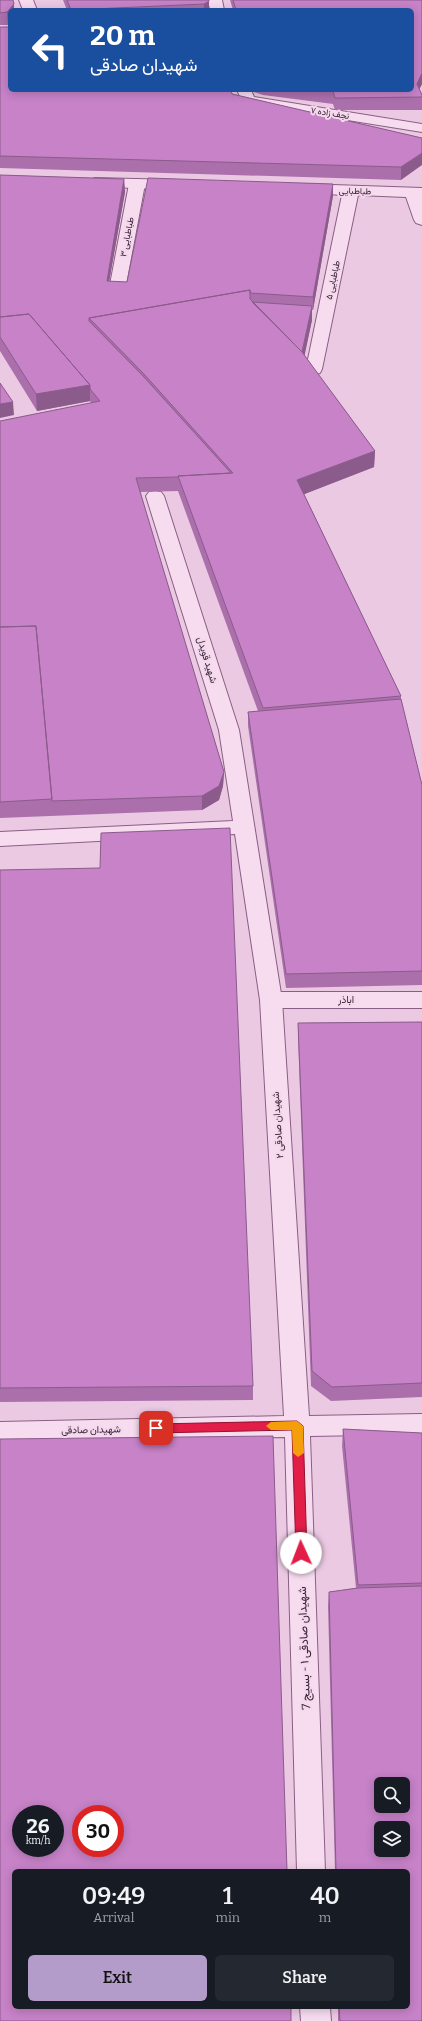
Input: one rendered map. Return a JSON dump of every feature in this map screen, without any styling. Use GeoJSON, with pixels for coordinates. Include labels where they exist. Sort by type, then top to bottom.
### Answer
{"type":"FeatureCollection","features":[{"type":"Feature","properties":{"kind":"street","name":"نجف زاده ۷"},"geometry":{"type":"LineString","coordinates":[[245,92],[248,100],[422,128]]}},
{"type":"Feature","properties":{"kind":"street"},"geometry":{"type":"LineString","coordinates":[[84,182],[193,186]]}},
{"type":"Feature","properties":{"kind":"street","name":"طباطبایی ۳"},"geometry":{"type":"LineString","coordinates":[[117,290],[137,184]]}},
{"type":"Feature","properties":{"kind":"street","name":"طباطبایی"},"geometry":{"type":"LineString","coordinates":[[288,189],[417,192]]}},
{"type":"Feature","properties":{"kind":"street","name":"طباطبایی ۵"},"geometry":{"type":"LineString","coordinates":[[314,369],[352,191]]}},
{"type":"Feature","properties":{"kind":"street"},"geometry":{"type":"LineString","coordinates":[[417,192],[422,220]]}},
{"type":"Feature","properties":{"kind":"street","name":"شهید قویدل"},"geometry":{"type":"LineString","coordinates":[[155,496],[229,730],[243,827]]}},
{"type":"Feature","properties":{"kind":"street"},"geometry":{"type":"LineString","coordinates":[[0,839],[243,827]]}},
{"type":"Feature","properties":{"kind":"street","name":"شهیدان صادقی ۲"},"geometry":{"type":"LineString","coordinates":[[243,827],[270,1000],[297,1426]]}},
{"type":"Feature","properties":{"kind":"street","name":"اباذر"},"geometry":{"type":"LineString","coordinates":[[270,1000],[422,1000]]}},
{"type":"Feature","properties":{"kind":"street","name":"شهیدان صادقی"},"geometry":{"type":"LineString","coordinates":[[0,1432],[422,1424]]}},
{"type":"Feature","properties":{"kind":"street","name":"شهیدان صادقی ۱ - بسیج 7"},"geometry":{"type":"LineString","coordinates":[[297,1426],[311,1869]]}},
{"type":"Feature","properties":{"kind":"street"},"geometry":{"type":"LineString","coordinates":[[315,2009],[316,2021]]}},
{"type":"Feature","properties":{"kind":"building"},"geometry":{"type":"Polygon","coordinates":[[[0,0],[13,0],[14,4],[10,8],[8,8],[7,12],[0,13],[0,0]]]}},
{"type":"Feature","properties":{"kind":"building"},"geometry":{"type":"Polygon","coordinates":[[[67,0],[209,0],[204,4],[115,8],[70,8],[67,0]]]}},
{"type":"Feature","properties":{"kind":"building"},"geometry":{"type":"Polygon","coordinates":[[[233,0],[422,0],[422,73],[417,84],[422,97],[335,98],[333,92],[414,92],[414,8],[235,8],[233,0]]]}},
{"type":"Feature","properties":{"kind":"building"},"geometry":{"type":"Polygon","coordinates":[[[0,27],[8,27],[8,92],[232,92],[232,94],[422,138],[422,153],[401,167],[0,156],[0,27]]]}},
{"type":"Feature","properties":{"kind":"building"},"geometry":{"type":"Polygon","coordinates":[[[0,175],[124,179],[107,281],[127,282],[148,178],[333,184],[313,297],[250,293],[250,290],[89,318],[89,321],[143,376],[231,473],[178,476],[179,477],[136,478],[224,772],[219,786],[202,796],[52,801],[36,626],[0,627],[0,421],[100,401],[90,389],[90,385],[29,314],[0,317],[0,175]]]}},
{"type":"Feature","properties":{"kind":"building"},"geometry":{"type":"Polygon","coordinates":[[[250,290],[250,299],[302,352],[375,451],[297,480],[401,696],[263,708],[178,476],[233,473],[143,373],[89,318],[250,290]]]}},
{"type":"Feature","properties":{"kind":"building"},"geometry":{"type":"Polygon","coordinates":[[[252,302],[312,306],[302,352],[252,302]]]}},
{"type":"Feature","properties":{"kind":"building"},"geometry":{"type":"Polygon","coordinates":[[[29,314],[90,385],[36,394],[0,337],[0,317],[29,314]]]}},
{"type":"Feature","properties":{"kind":"building"},"geometry":{"type":"Polygon","coordinates":[[[0,383],[13,402],[0,404],[0,383]]]}},
{"type":"Feature","properties":{"kind":"building"},"geometry":{"type":"Polygon","coordinates":[[[36,626],[52,799],[0,802],[0,627],[36,626]]]}},
{"type":"Feature","properties":{"kind":"building"},"geometry":{"type":"Polygon","coordinates":[[[401,699],[422,785],[422,971],[286,974],[248,712],[401,699]]]}},
{"type":"Feature","properties":{"kind":"building"},"geometry":{"type":"Polygon","coordinates":[[[230,828],[253,1386],[0,1388],[0,870],[100,868],[101,833],[230,828]]]}},
{"type":"Feature","properties":{"kind":"building"},"geometry":{"type":"Polygon","coordinates":[[[422,1022],[422,1383],[332,1387],[312,1371],[298,1023],[422,1022]]]}},
{"type":"Feature","properties":{"kind":"building"},"geometry":{"type":"Polygon","coordinates":[[[343,1429],[422,1433],[422,1583],[358,1585],[343,1429]]]}},
{"type":"Feature","properties":{"kind":"building"},"geometry":{"type":"Polygon","coordinates":[[[273,1436],[287,1869],[12,1869],[12,2009],[291,2009],[291,2021],[0,2021],[0,1439],[273,1436]]]}},
{"type":"Feature","properties":{"kind":"building"},"geometry":{"type":"Polygon","coordinates":[[[422,1586],[422,2021],[340,2021],[339,2009],[410,2009],[410,1869],[336,1869],[329,1592],[358,1588],[422,1586]]]}},
{"type":"Feature","properties":{"kind":"slow traffic"},"geometry":{"type":"LineString","coordinates":[[271,1426],[297,1426],[298,1453]]}},
{"type":"Feature","properties":{"kind":"route"},"geometry":{"type":"LineString","coordinates":[[156,1428],[297,1426],[301,1553]]}}]}
